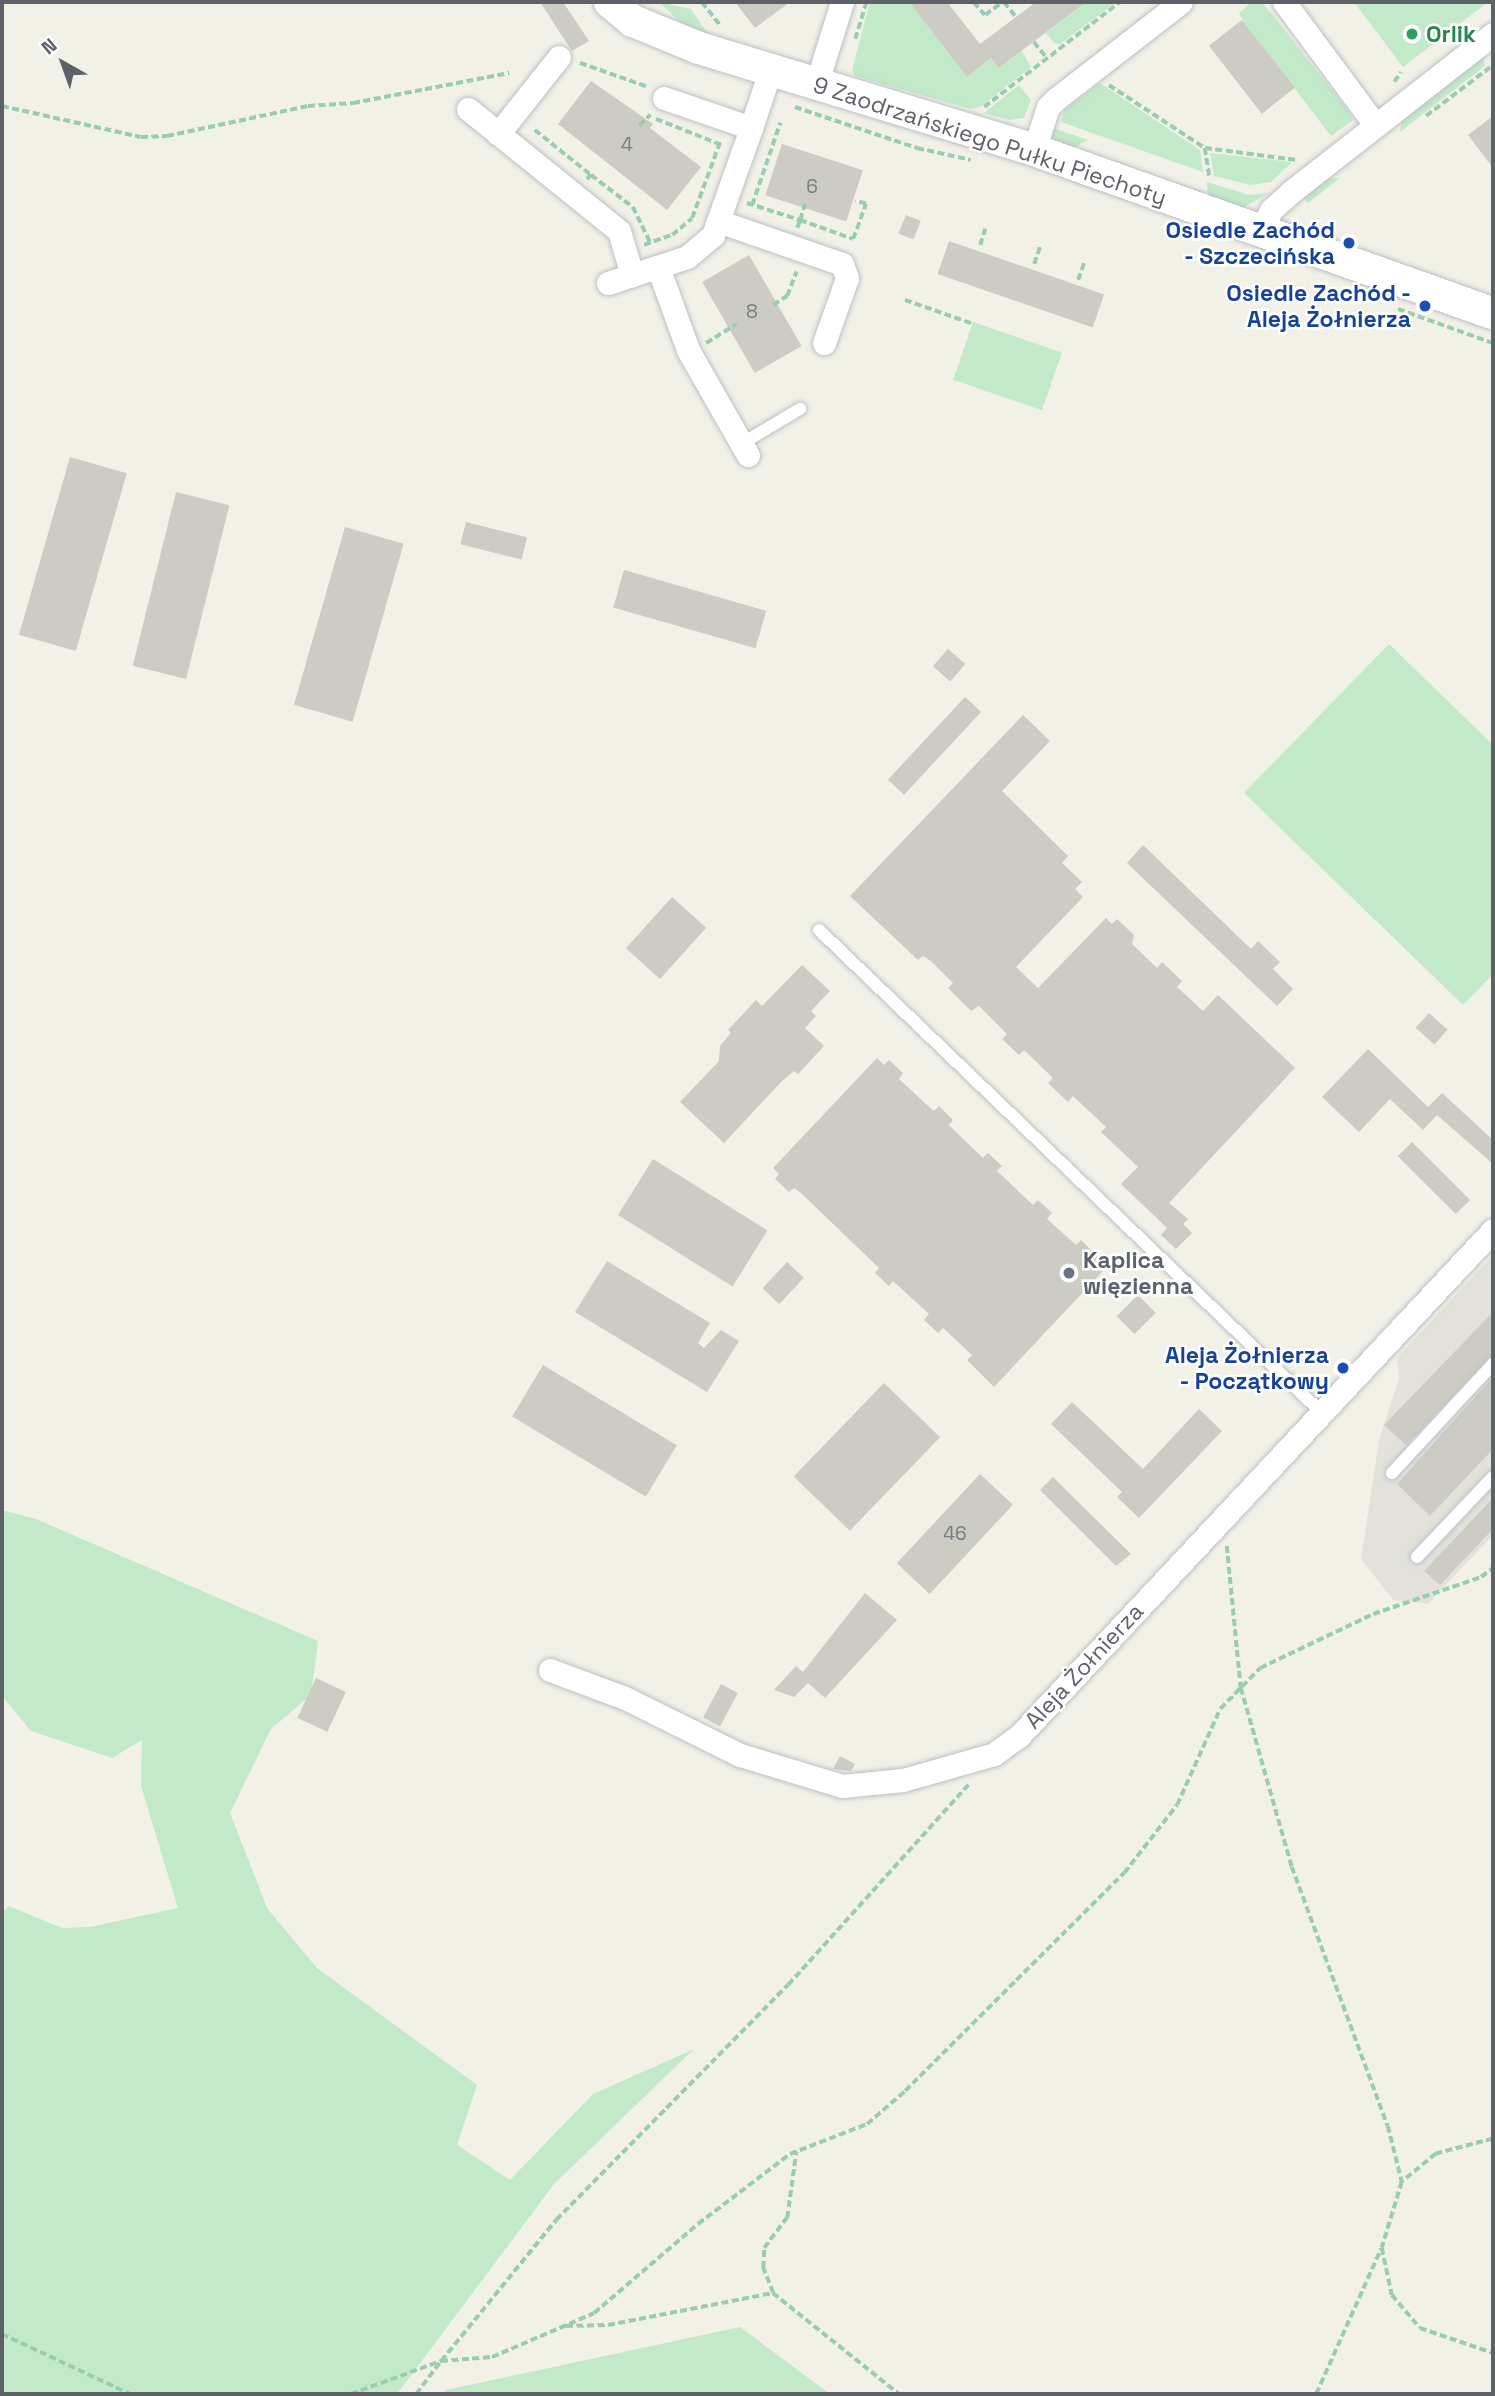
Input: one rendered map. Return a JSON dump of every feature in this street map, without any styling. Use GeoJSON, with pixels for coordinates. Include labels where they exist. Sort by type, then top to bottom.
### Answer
{"type":"FeatureCollection","features":[{"type":"Feature","properties":{"kind":"street","name":"9 Zaodrzańskiego Pułku Piechoty"},"geometry":{"type":"LineString","coordinates":[[610,2],[659,34],[766,83],[816,85],[1034,150],[1493,313]]}},
{"type":"Feature","properties":{"kind":"street"},"geometry":{"type":"LineString","coordinates":[[816,85],[842,2]]}},
{"type":"Feature","properties":{"kind":"street"},"geometry":{"type":"LineString","coordinates":[[1034,150],[1048,107],[1181,2]]}},
{"type":"Feature","properties":{"kind":"street"},"geometry":{"type":"LineString","coordinates":[[1284,2],[1377,126]]}},
{"type":"Feature","properties":{"kind":"street"},"geometry":{"type":"LineString","coordinates":[[1261,230],[1271,210],[1292,191],[1493,34]]}},
{"type":"Feature","properties":{"kind":"street"},"geometry":{"type":"LineString","coordinates":[[498,134],[559,57]]}},
{"type":"Feature","properties":{"kind":"street"},"geometry":{"type":"LineString","coordinates":[[608,283],[687,257],[702,246],[718,221],[766,83]]}},
{"type":"Feature","properties":{"kind":"street"},"geometry":{"type":"LineString","coordinates":[[654,102],[751,128]]}},
{"type":"Feature","properties":{"kind":"street"},"geometry":{"type":"LineString","coordinates":[[468,109],[619,231],[632,275]]}},
{"type":"Feature","properties":{"kind":"street"},"geometry":{"type":"LineString","coordinates":[[718,221],[838,260],[846,272],[824,343]]}},
{"type":"Feature","properties":{"kind":"street"},"geometry":{"type":"LineString","coordinates":[[658,267],[688,351],[745,449]]}},
{"type":"Feature","properties":{"kind":"street","name":"Aleja Żołnierza"},"geometry":{"type":"LineString","coordinates":[[550,1670],[625,1698],[740,1755],[842,1786],[902,1780],[994,1754],[1019,1736],[1493,1230]]}},
{"type":"Feature","properties":{"kind":"lane"},"geometry":{"type":"LineString","coordinates":[[745,449],[800,409]]}},
{"type":"Feature","properties":{"kind":"lane"},"geometry":{"type":"LineString","coordinates":[[819,930],[1321,1412]]}},
{"type":"Feature","properties":{"kind":"lane"},"geometry":{"type":"LineString","coordinates":[[1392,1473],[1493,1364]]}},
{"type":"Feature","properties":{"kind":"lane"},"geometry":{"type":"LineString","coordinates":[[1418,1557],[1493,1477]]}},
{"type":"Feature","properties":{"kind":"path"},"geometry":{"type":"LineString","coordinates":[[702,2],[723,30]]}},
{"type":"Feature","properties":{"kind":"path"},"geometry":{"type":"LineString","coordinates":[[974,2],[985,15],[1003,2],[1016,17]]}},
{"type":"Feature","properties":{"kind":"path"},"geometry":{"type":"LineString","coordinates":[[975,115],[1121,2]]}},
{"type":"Feature","properties":{"kind":"path"},"geometry":{"type":"LineString","coordinates":[[1034,42],[1047,58]]}},
{"type":"Feature","properties":{"kind":"path"},"geometry":{"type":"LineString","coordinates":[[559,57],[654,102],[664,125],[719,144]]}},
{"type":"Feature","properties":{"kind":"path"},"geometry":{"type":"LineString","coordinates":[[2,106],[141,137],[167,136],[308,106],[353,103],[509,73]]}},
{"type":"Feature","properties":{"kind":"path"},"geometry":{"type":"LineString","coordinates":[[766,83],[917,148],[974,161]]}},
{"type":"Feature","properties":{"kind":"path"},"geometry":{"type":"LineString","coordinates":[[1109,85],[1205,148],[1304,161]]}},
{"type":"Feature","properties":{"kind":"path"},"geometry":{"type":"LineString","coordinates":[[639,125],[654,102]]}},
{"type":"Feature","properties":{"kind":"path"},"geometry":{"type":"LineString","coordinates":[[625,250],[672,234],[692,218],[728,120]]}},
{"type":"Feature","properties":{"kind":"path"},"geometry":{"type":"LineString","coordinates":[[752,205],[780,123]]}},
{"type":"Feature","properties":{"kind":"path"},"geometry":{"type":"LineString","coordinates":[[1205,148],[1210,178]]}},
{"type":"Feature","properties":{"kind":"path"},"geometry":{"type":"LineString","coordinates":[[591,175],[633,207],[651,243]]}},
{"type":"Feature","properties":{"kind":"path"},"geometry":{"type":"LineString","coordinates":[[773,305],[787,296],[798,247],[800,220],[853,239],[866,204],[855,201]]}},
{"type":"Feature","properties":{"kind":"path"},"geometry":{"type":"LineString","coordinates":[[980,245],[985,229]]}},
{"type":"Feature","properties":{"kind":"path"},"geometry":{"type":"LineString","coordinates":[[1034,264],[1040,247]]}},
{"type":"Feature","properties":{"kind":"path"},"geometry":{"type":"LineString","coordinates":[[1079,280],[1084,263]]}},
{"type":"Feature","properties":{"kind":"path"},"geometry":{"type":"LineString","coordinates":[[905,300],[973,324]]}},
{"type":"Feature","properties":{"kind":"path"},"geometry":{"type":"LineString","coordinates":[[1390,306],[1493,344]]}},
{"type":"Feature","properties":{"kind":"path"},"geometry":{"type":"LineString","coordinates":[[688,351],[737,324]]}},
{"type":"Feature","properties":{"kind":"path"},"geometry":{"type":"LineString","coordinates":[[1225,1516],[1241,1688],[1292,1867],[1363,2055],[1402,2182]]}},
{"type":"Feature","properties":{"kind":"path"},"geometry":{"type":"LineString","coordinates":[[351,2394],[441,2361],[492,2357],[594,2313],[698,2224],[796,2152],[867,2124],[1053,1948],[1124,1873],[1177,1805],[1220,1709],[1260,1668],[1373,1614],[1481,1577],[1493,1568]]}},
{"type":"Feature","properties":{"kind":"path"},"geometry":{"type":"LineString","coordinates":[[416,2394],[556,2220],[788,1985],[925,1837],[994,1754]]}},
{"type":"Feature","properties":{"kind":"path"},"geometry":{"type":"LineString","coordinates":[[1316,2394],[1382,2248],[1402,2182],[1436,2154],[1493,2139]]}},
{"type":"Feature","properties":{"kind":"path"},"geometry":{"type":"LineString","coordinates":[[796,2152],[786,2218],[764,2248],[763,2269],[773,2293],[899,2394]]}},
{"type":"Feature","properties":{"kind":"path"},"geometry":{"type":"LineString","coordinates":[[1382,2248],[1392,2295],[1420,2328],[1493,2353]]}},
{"type":"Feature","properties":{"kind":"path"},"geometry":{"type":"LineString","coordinates":[[564,2326],[608,2325],[773,2293]]}},
{"type":"Feature","properties":{"kind":"path"},"geometry":{"type":"LineString","coordinates":[[2,2334],[130,2394]]}},
{"type":"Feature","properties":{"kind":"shaded area"},"geometry":{"type":"Polygon","coordinates":[[[1493,1255],[1493,1535],[1428,1604],[1393,1600],[1361,1559],[1379,1440],[1399,1378],[1397,1358],[1493,1255]]]}},
{"type":"Feature","properties":{"kind":"green space"},"geometry":{"type":"Polygon","coordinates":[[[659,2],[691,9],[707,33],[682,24],[659,2]]]}},
{"type":"Feature","properties":{"kind":"green space"},"geometry":{"type":"Polygon","coordinates":[[[870,2],[909,2],[967,77],[991,58],[999,68],[1022,51],[1031,67],[980,107],[970,109],[855,76],[852,70],[870,2]]]}},
{"type":"Feature","properties":{"kind":"green space"},"geometry":{"type":"Polygon","coordinates":[[[1086,2],[1116,2],[1060,44],[1054,43],[1046,33],[1086,2]]]}},
{"type":"Feature","properties":{"kind":"green space"},"geometry":{"type":"Polygon","coordinates":[[[1252,2],[1262,3],[1272,14],[1350,113],[1353,120],[1331,136],[1243,21],[1239,13],[1252,2]]]}},
{"type":"Feature","properties":{"kind":"green space","name":"Orlik"},"geometry":{"type":"Polygon","coordinates":[[[1354,2],[1488,2],[1403,67],[1354,2]]]}},
{"type":"Feature","properties":{"kind":"green space"},"geometry":{"type":"Polygon","coordinates":[[[1482,55],[1485,66],[1400,132],[1402,118],[1482,55]]]}},
{"type":"Feature","properties":{"kind":"green space"},"geometry":{"type":"Polygon","coordinates":[[[1100,83],[1200,150],[1203,172],[1061,122],[1064,110],[1100,83]]]}},
{"type":"Feature","properties":{"kind":"green space"},"geometry":{"type":"Polygon","coordinates":[[[1019,85],[1031,100],[1024,118],[1009,120],[984,113],[1019,85]]]}},
{"type":"Feature","properties":{"kind":"green space"},"geometry":{"type":"Polygon","coordinates":[[[1050,127],[1088,140],[1067,151],[1047,142],[1050,127]]]}},
{"type":"Feature","properties":{"kind":"green space"},"geometry":{"type":"Polygon","coordinates":[[[1210,153],[1292,162],[1271,182],[1250,185],[1214,176],[1210,153]]]}},
{"type":"Feature","properties":{"kind":"green space"},"geometry":{"type":"Polygon","coordinates":[[[1322,178],[1340,178],[1308,203],[1302,195],[1322,178]]]}},
{"type":"Feature","properties":{"kind":"green space"},"geometry":{"type":"Polygon","coordinates":[[[1207,182],[1249,195],[1269,193],[1242,208],[1208,198],[1207,182]]]}},
{"type":"Feature","properties":{"kind":"green space"},"geometry":{"type":"Polygon","coordinates":[[[973,322],[1062,353],[1042,410],[953,380],[973,322]]]}},
{"type":"Feature","properties":{"kind":"green space"},"geometry":{"type":"Polygon","coordinates":[[[1389,644],[1493,745],[1493,974],[1463,1005],[1244,793],[1389,644]]]}},
{"type":"Feature","properties":{"kind":"green space"},"geometry":{"type":"Polygon","coordinates":[[[2,1510],[36,1519],[318,1641],[311,1695],[271,1729],[230,1813],[267,1908],[317,1968],[477,2085],[457,2145],[510,2180],[593,2094],[694,2049],[554,2184],[397,2394],[2,2394],[2,1913],[9,1906],[62,1928],[90,1927],[178,1908],[141,1786],[142,1740],[112,1758],[31,1731],[2,1696],[2,1510]]]}},
{"type":"Feature","properties":{"kind":"green space"},"geometry":{"type":"Polygon","coordinates":[[[740,2327],[830,2394],[442,2394],[446,2390],[740,2327]]]}},
{"type":"Feature","properties":{"kind":"building"},"geometry":{"type":"Polygon","coordinates":[[[540,2],[563,2],[589,41],[572,51],[540,2]]]}},
{"type":"Feature","properties":{"kind":"building"},"geometry":{"type":"Polygon","coordinates":[[[735,2],[790,2],[755,28],[735,2]]]}},
{"type":"Feature","properties":{"kind":"building"},"geometry":{"type":"Polygon","coordinates":[[[909,2],[947,2],[980,44],[1036,2],[1086,2],[999,68],[991,58],[967,77],[909,2]]]}},
{"type":"Feature","properties":{"kind":"building"},"geometry":{"type":"Polygon","coordinates":[[[1242,20],[1295,88],[1262,114],[1209,46],[1242,20]]]}},
{"type":"Feature","properties":{"kind":"building"},"geometry":{"type":"Polygon","coordinates":[[[591,81],[653,124],[650,128],[701,167],[667,210],[558,124],[591,81]]]}},
{"type":"Feature","properties":{"kind":"building"},"geometry":{"type":"Polygon","coordinates":[[[1493,116],[1493,168],[1468,135],[1493,116]]]}},
{"type":"Feature","properties":{"kind":"building"},"geometry":{"type":"Polygon","coordinates":[[[782,144],[863,170],[846,222],[765,195],[782,144]]]}},
{"type":"Feature","properties":{"kind":"building"},"geometry":{"type":"Polygon","coordinates":[[[906,215],[921,221],[913,240],[899,234],[906,215]]]}},
{"type":"Feature","properties":{"kind":"building"},"geometry":{"type":"Polygon","coordinates":[[[949,241],[1104,294],[1093,327],[938,274],[949,241]]]}},
{"type":"Feature","properties":{"kind":"building"},"geometry":{"type":"Polygon","coordinates":[[[749,255],[802,346],[755,373],[702,282],[749,255]]]}},
{"type":"Feature","properties":{"kind":"building"},"geometry":{"type":"Polygon","coordinates":[[[70,457],[127,473],[76,651],[19,635],[70,457]]]}},
{"type":"Feature","properties":{"kind":"building"},"geometry":{"type":"Polygon","coordinates":[[[176,492],[229,505],[186,679],[133,666],[176,492]]]}},
{"type":"Feature","properties":{"kind":"building"},"geometry":{"type":"Polygon","coordinates":[[[466,522],[527,537],[522,560],[460,544],[466,522]]]}},
{"type":"Feature","properties":{"kind":"building"},"geometry":{"type":"Polygon","coordinates":[[[345,527],[404,544],[353,722],[294,705],[345,527]]]}},
{"type":"Feature","properties":{"kind":"building"},"geometry":{"type":"Polygon","coordinates":[[[624,570],[766,611],[756,648],[613,607],[624,570]]]}},
{"type":"Feature","properties":{"kind":"building"},"geometry":{"type":"Polygon","coordinates":[[[948,649],[965,664],[950,681],[933,666],[948,649]]]}},
{"type":"Feature","properties":{"kind":"building"},"geometry":{"type":"Polygon","coordinates":[[[965,697],[981,712],[904,795],[888,780],[965,697]]]}},
{"type":"Feature","properties":{"kind":"building"},"geometry":{"type":"Polygon","coordinates":[[[1023,715],[1050,741],[1002,791],[1068,856],[1062,863],[1082,882],[1075,889],[1083,897],[1016,967],[1038,988],[1106,918],[1112,924],[1117,919],[1134,935],[1132,944],[1157,968],[1162,962],[1182,981],[1177,987],[1203,1011],[1218,995],[1295,1068],[1169,1203],[1188,1219],[1183,1224],[1192,1233],[1176,1249],[1161,1235],[1167,1228],[1121,1184],[1138,1167],[1101,1132],[1106,1127],[1073,1096],[1068,1102],[1048,1083],[1053,1078],[1024,1050],[1019,1055],[1002,1039],[1007,1034],[979,1006],[971,1011],[948,988],[953,983],[931,961],[923,956],[918,960],[850,896],[1023,715]]]}},
{"type":"Feature","properties":{"kind":"building"},"geometry":{"type":"Polygon","coordinates":[[[1143,845],[1251,949],[1258,941],[1280,962],[1273,969],[1293,989],[1277,1006],[1127,863],[1143,845]]]}},
{"type":"Feature","properties":{"kind":"building"},"geometry":{"type":"Polygon","coordinates":[[[672,897],[706,928],[660,979],[626,948],[672,897]]]}},
{"type":"Feature","properties":{"kind":"building"},"geometry":{"type":"Polygon","coordinates":[[[802,965],[830,991],[811,1011],[816,1016],[805,1028],[824,1046],[798,1074],[794,1071],[782,1081],[724,1143],[680,1102],[719,1061],[720,1046],[731,1033],[728,1030],[756,1000],[762,1006],[802,965]]]}},
{"type":"Feature","properties":{"kind":"building"},"geometry":{"type":"Polygon","coordinates":[[[1429,1013],[1448,1030],[1434,1045],[1416,1028],[1429,1013]]]}},
{"type":"Feature","properties":{"kind":"building"},"geometry":{"type":"Polygon","coordinates":[[[1368,1049],[1428,1107],[1442,1093],[1493,1140],[1493,1164],[1437,1115],[1423,1130],[1390,1099],[1359,1132],[1322,1097],[1368,1049]]]}},
{"type":"Feature","properties":{"kind":"building"},"geometry":{"type":"Polygon","coordinates":[[[877,1058],[884,1065],[889,1060],[903,1073],[899,1079],[934,1111],[939,1106],[953,1120],[949,1125],[983,1158],[988,1153],[1002,1166],[997,1171],[1033,1205],[1038,1200],[1052,1213],[1047,1219],[1076,1245],[1081,1240],[1103,1262],[1099,1267],[1103,1271],[994,1387],[967,1360],[972,1355],[943,1328],[938,1333],[924,1320],[929,1314],[893,1281],[889,1286],[875,1273],[879,1268],[801,1193],[794,1188],[789,1192],[775,1179],[779,1174],[773,1168],[877,1058]]]}},
{"type":"Feature","properties":{"kind":"building"},"geometry":{"type":"Polygon","coordinates":[[[1412,1142],[1470,1200],[1456,1214],[1398,1156],[1412,1142]]]}},
{"type":"Feature","properties":{"kind":"building"},"geometry":{"type":"Polygon","coordinates":[[[653,1159],[767,1231],[733,1287],[618,1215],[653,1159]]]}},
{"type":"Feature","properties":{"kind":"building"},"geometry":{"type":"Polygon","coordinates":[[[607,1261],[710,1323],[698,1343],[704,1348],[721,1330],[739,1341],[707,1392],[575,1312],[607,1261]]]}},
{"type":"Feature","properties":{"kind":"building"},"geometry":{"type":"Polygon","coordinates":[[[787,1262],[804,1278],[779,1304],[762,1288],[787,1262]]]}},
{"type":"Feature","properties":{"kind":"building"},"geometry":{"type":"Polygon","coordinates":[[[1138,1295],[1156,1313],[1134,1334],[1117,1316],[1138,1295]]]}},
{"type":"Feature","properties":{"kind":"building"},"geometry":{"type":"Polygon","coordinates":[[[1493,1312],[1493,1355],[1406,1445],[1384,1425],[1493,1312]]]}},
{"type":"Feature","properties":{"kind":"building"},"geometry":{"type":"Polygon","coordinates":[[[543,1365],[677,1445],[646,1497],[512,1416],[543,1365]]]}},
{"type":"Feature","properties":{"kind":"building"},"geometry":{"type":"Polygon","coordinates":[[[1493,1377],[1493,1449],[1430,1516],[1397,1484],[1493,1377]]]}},
{"type":"Feature","properties":{"kind":"building"},"geometry":{"type":"Polygon","coordinates":[[[884,1383],[940,1437],[850,1531],[794,1477],[884,1383]]]}},
{"type":"Feature","properties":{"kind":"building"},"geometry":{"type":"Polygon","coordinates":[[[1072,1402],[1143,1469],[1199,1409],[1222,1431],[1139,1518],[1117,1497],[1122,1492],[1051,1424],[1072,1402]]]}},
{"type":"Feature","properties":{"kind":"building"},"geometry":{"type":"Polygon","coordinates":[[[980,1474],[1013,1505],[930,1594],[897,1563],[980,1474]]]}},
{"type":"Feature","properties":{"kind":"building"},"geometry":{"type":"Polygon","coordinates":[[[1053,1477],[1131,1554],[1116,1566],[1040,1490],[1053,1477]]]}},
{"type":"Feature","properties":{"kind":"building"},"geometry":{"type":"Polygon","coordinates":[[[1493,1498],[1493,1529],[1440,1585],[1424,1571],[1493,1498]]]}},
{"type":"Feature","properties":{"kind":"building"},"geometry":{"type":"Polygon","coordinates":[[[865,1593],[897,1620],[825,1698],[808,1683],[794,1697],[774,1690],[796,1666],[803,1672],[865,1593]]]}},
{"type":"Feature","properties":{"kind":"building"},"geometry":{"type":"Polygon","coordinates":[[[316,1678],[346,1692],[327,1732],[297,1718],[316,1678]]]}},
{"type":"Feature","properties":{"kind":"building"},"geometry":{"type":"Polygon","coordinates":[[[721,1684],[738,1693],[720,1726],[703,1718],[721,1684]]]}},
{"type":"Feature","properties":{"kind":"building"},"geometry":{"type":"Polygon","coordinates":[[[840,1756],[855,1764],[851,1771],[833,1769],[840,1756]]]}},
{"type":"Feature","properties":{"kind":"place","name":"Orlik"},"geometry":{"type":"Point","coordinates":[1412,34]}},
{"type":"Feature","properties":{"kind":"place","name":"Osiedle Zachód - Szczecińska"},"geometry":{"type":"Point","coordinates":[1349,243]}},
{"type":"Feature","properties":{"kind":"place","name":"Osiedle Zachód - Aleja Żołnierza"},"geometry":{"type":"Point","coordinates":[1425,306]}},
{"type":"Feature","properties":{"kind":"place","name":"Kaplica więzienna"},"geometry":{"type":"Point","coordinates":[1069,1273]}},
{"type":"Feature","properties":{"kind":"place","name":"Aleja Żołnierza - Początkowy"},"geometry":{"type":"Point","coordinates":[1343,1368]}}]}
